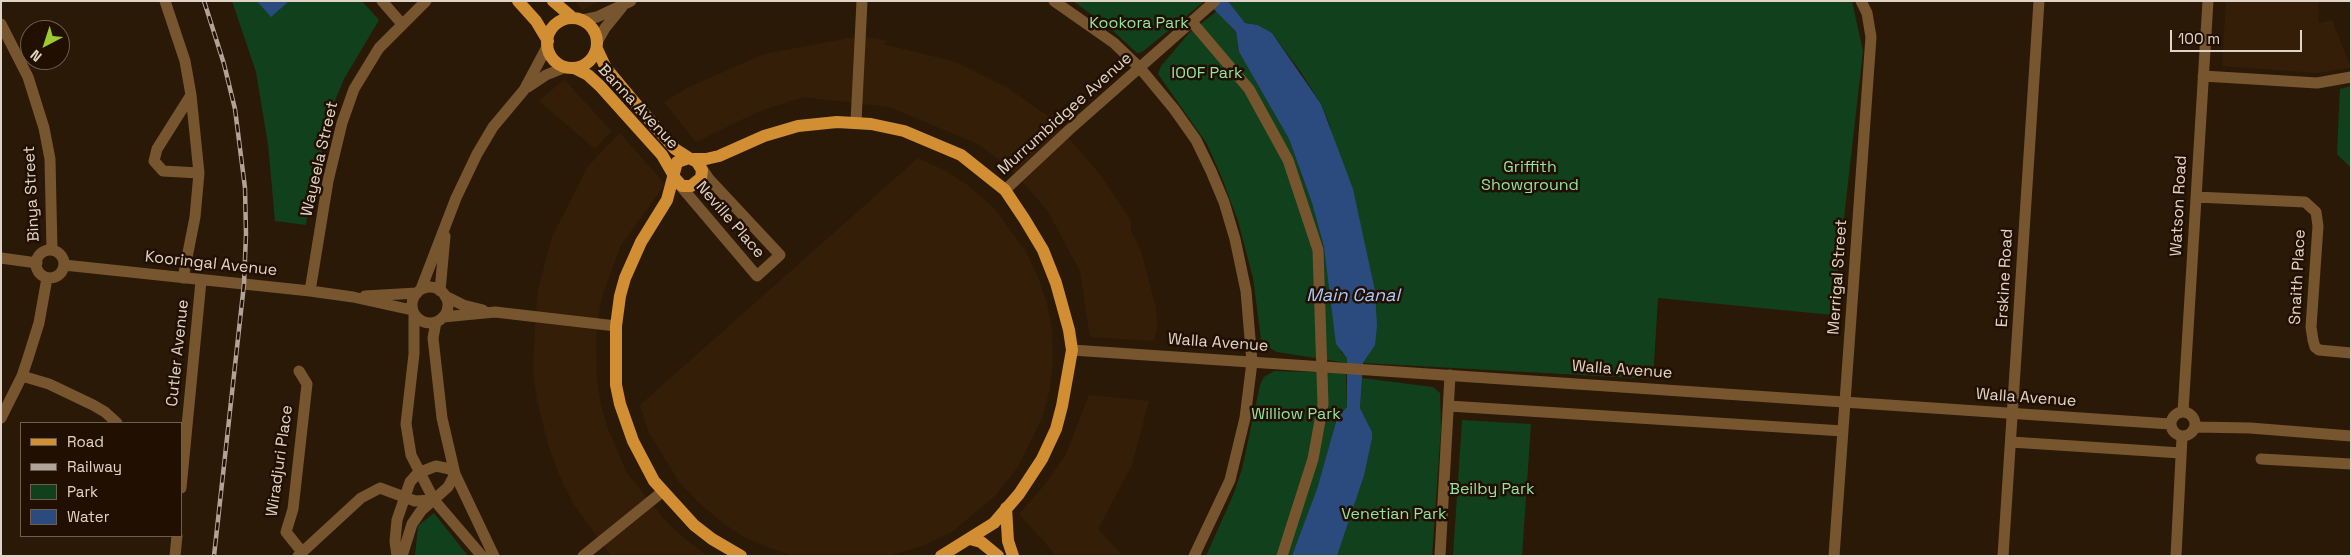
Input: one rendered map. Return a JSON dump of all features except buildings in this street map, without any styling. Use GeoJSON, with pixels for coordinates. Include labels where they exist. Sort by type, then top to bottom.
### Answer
{"type":"FeatureCollection","features":[{"type":"Feature","properties":{"kind":"main road"},"geometry":{"type":"LineString","coordinates":[[518,1],[536,22],[556,61],[570,68],[586,64],[597,46],[591,27],[553,1]]}},
{"type":"Feature","properties":{"kind":"main road"},"geometry":{"type":"LineString","coordinates":[[548,43],[554,27],[562,21],[577,19]]}},
{"type":"Feature","properties":{"kind":"main road","name":"Banna Avenue"},"geometry":{"type":"LineString","coordinates":[[597,46],[606,68],[641,110],[675,149],[694,161]]}},
{"type":"Feature","properties":{"kind":"main road","name":"Banna Avenue"},"geometry":{"type":"LineString","coordinates":[[570,68],[581,71],[594,81],[666,160],[675,178]]}},
{"type":"Feature","properties":{"kind":"main road"},"geometry":{"type":"LineString","coordinates":[[630,120],[641,110]]}},
{"type":"Feature","properties":{"kind":"main road"},"geometry":{"type":"LineString","coordinates":[[741,556],[712,539],[694,525],[662,492],[642,461],[620,404],[615,367],[616,326],[620,296],[625,278],[641,242],[667,200],[675,178],[677,162],[719,156],[764,136],[798,126],[856,122],[890,127],[923,138],[961,156],[1005,190],[1043,250],[1064,311],[1072,350],[1056,429],[1042,459],[1026,484],[994,523],[941,556]]}},
{"type":"Feature","properties":{"kind":"main road"},"geometry":{"type":"LineString","coordinates":[[675,178],[686,186],[698,182],[702,174],[694,161]]}},
{"type":"Feature","properties":{"kind":"main road"},"geometry":{"type":"LineString","coordinates":[[1006,508],[1008,542],[1013,556]]}},
{"type":"Feature","properties":{"kind":"main road"},"geometry":{"type":"LineString","coordinates":[[970,539],[981,542],[998,556]]}},
{"type":"Feature","properties":{"kind":"street"},"geometry":{"type":"LineString","coordinates":[[165,1],[185,61],[192,95],[199,173],[195,217],[183,278]]}},
{"type":"Feature","properties":{"kind":"street"},"geometry":{"type":"LineString","coordinates":[[382,1],[402,24]]}},
{"type":"Feature","properties":{"kind":"street","name":"Wayeela Street"},"geometry":{"type":"LineString","coordinates":[[310,291],[328,181],[342,123],[354,89],[371,59],[402,24],[426,1]]}},
{"type":"Feature","properties":{"kind":"street"},"geometry":{"type":"LineString","coordinates":[[856,122],[862,1]]}},
{"type":"Feature","properties":{"kind":"street"},"geometry":{"type":"LineString","coordinates":[[1054,1],[1099,31],[1140,68],[1196,140],[1224,202],[1246,291],[1252,362],[1245,418],[1230,480],[1194,556]]}},
{"type":"Feature","properties":{"kind":"street","name":"Merrigal Street"},"geometry":{"type":"LineString","coordinates":[[1834,556],[1871,36],[1867,13],[1861,1]]}},
{"type":"Feature","properties":{"kind":"street","name":"Erskine Road"},"geometry":{"type":"LineString","coordinates":[[2003,556],[2039,1]]}},
{"type":"Feature","properties":{"kind":"street","name":"Watson Road"},"geometry":{"type":"LineString","coordinates":[[2183,412],[2208,1]]}},
{"type":"Feature","properties":{"kind":"street"},"geometry":{"type":"LineString","coordinates":[[577,19],[597,18],[627,4]]}},
{"type":"Feature","properties":{"kind":"street"},"geometry":{"type":"LineString","coordinates":[[597,46],[605,28],[627,4]]}},
{"type":"Feature","properties":{"kind":"street","name":"Murrumbidgee Avenue"},"geometry":{"type":"LineString","coordinates":[[1005,190],[1212,4]]}},
{"type":"Feature","properties":{"kind":"street"},"geometry":{"type":"LineString","coordinates":[[1192,22],[1249,89],[1288,160],[1318,250],[1323,404],[1313,459],[1282,556]]}},
{"type":"Feature","properties":{"kind":"street","name":"Binya Street"},"geometry":{"type":"LineString","coordinates":[[1,24],[28,77],[44,128],[50,159],[52,250]]}},
{"type":"Feature","properties":{"kind":"street"},"geometry":{"type":"LineString","coordinates":[[482,556],[434,500],[410,456],[406,424],[414,354],[412,304],[445,232],[459,191],[485,139],[524,90],[548,43]]}},
{"type":"Feature","properties":{"kind":"street"},"geometry":{"type":"LineString","coordinates":[[524,90],[546,75],[570,68]]}},
{"type":"Feature","properties":{"kind":"street"},"geometry":{"type":"LineString","coordinates":[[2203,76],[2317,82],[2351,77]]}},
{"type":"Feature","properties":{"kind":"street"},"geometry":{"type":"LineString","coordinates":[[192,95],[157,149],[154,161],[163,171],[199,173]]}},
{"type":"Feature","properties":{"kind":"street","name":"Neville Place"},"geometry":{"type":"LineString","coordinates":[[675,178],[758,276],[780,255],[694,161]]}},
{"type":"Feature","properties":{"kind":"street","name":"Snaith Place"},"geometry":{"type":"LineString","coordinates":[[2196,198],[2306,202],[2316,212],[2318,226],[2311,327],[2315,348],[2326,352],[2351,353]]}},
{"type":"Feature","properties":{"kind":"street"},"geometry":{"type":"LineString","coordinates":[[445,232],[442,293],[448,307],[440,319],[433,338],[441,408],[455,474],[494,556]]}},
{"type":"Feature","properties":{"kind":"street"},"geometry":{"type":"LineString","coordinates":[[52,250],[62,256],[64,265],[59,275],[47,278],[38,270],[37,263],[40,254],[52,250]]}},
{"type":"Feature","properties":{"kind":"street"},"geometry":{"type":"LineString","coordinates":[[1,258],[37,263]]}},
{"type":"Feature","properties":{"kind":"street","name":"Kooringal Avenue"},"geometry":{"type":"LineString","coordinates":[[64,265],[353,296],[413,312]]}},
{"type":"Feature","properties":{"kind":"street"},"geometry":{"type":"LineString","coordinates":[[1,418],[22,376],[39,323],[47,278]]}},
{"type":"Feature","properties":{"kind":"street","name":"Cutler Avenue"},"geometry":{"type":"LineString","coordinates":[[182,478],[201,281]]}},
{"type":"Feature","properties":{"kind":"street"},"geometry":{"type":"LineString","coordinates":[[419,291],[431,287],[463,305],[495,312],[616,326]]}},
{"type":"Feature","properties":{"kind":"street","name":"Kooringal Avenue"},"geometry":{"type":"LineString","coordinates":[[353,296],[419,291]]}},
{"type":"Feature","properties":{"kind":"street"},"geometry":{"type":"LineString","coordinates":[[413,312],[424,322],[495,312]]}},
{"type":"Feature","properties":{"kind":"street","name":"Walla Avenue"},"geometry":{"type":"LineString","coordinates":[[1072,350],[2170,424]]}},
{"type":"Feature","properties":{"kind":"street","name":"Wiradjuri Place"},"geometry":{"type":"LineString","coordinates":[[299,371],[307,384],[293,509],[286,532],[300,554]]}},
{"type":"Feature","properties":{"kind":"street"},"geometry":{"type":"LineString","coordinates":[[1440,556],[1450,375]]}},
{"type":"Feature","properties":{"kind":"street"},"geometry":{"type":"LineString","coordinates":[[22,376],[49,384],[93,405],[105,412],[116,422]]}},
{"type":"Feature","properties":{"kind":"street"},"geometry":{"type":"LineString","coordinates":[[1448,406],[1843,431]]}},
{"type":"Feature","properties":{"kind":"street"},"geometry":{"type":"LineString","coordinates":[[2182,437],[2172,431],[2170,424],[2176,414],[2183,412],[2192,417],[2195,427]]}},
{"type":"Feature","properties":{"kind":"street"},"geometry":{"type":"LineString","coordinates":[[2195,427],[2250,428],[2351,436]]}},
{"type":"Feature","properties":{"kind":"street"},"geometry":{"type":"LineString","coordinates":[[2182,437],[2190,434],[2195,427]]}},
{"type":"Feature","properties":{"kind":"street"},"geometry":{"type":"LineString","coordinates":[[2176,556],[2182,437]]}},
{"type":"Feature","properties":{"kind":"street"},"geometry":{"type":"LineString","coordinates":[[2011,442],[2181,453]]}},
{"type":"Feature","properties":{"kind":"street"},"geometry":{"type":"LineString","coordinates":[[2261,459],[2351,464]]}},
{"type":"Feature","properties":{"kind":"street"},"geometry":{"type":"LineString","coordinates":[[397,556],[395,541],[397,520],[410,482],[418,473],[436,466],[450,469],[455,474]]}},
{"type":"Feature","properties":{"kind":"street"},"geometry":{"type":"LineString","coordinates":[[402,556],[412,524],[421,510],[448,487],[455,474]]}},
{"type":"Feature","properties":{"kind":"street"},"geometry":{"type":"LineString","coordinates":[[300,554],[368,494],[380,488],[422,502],[434,500]]}},
{"type":"Feature","properties":{"kind":"street"},"geometry":{"type":"LineString","coordinates":[[583,556],[662,492]]}},
{"type":"Feature","properties":{"kind":"street"},"geometry":{"type":"LineString","coordinates":[[175,556],[177,537]]}},
{"type":"Feature","properties":{"kind":"shaded area"},"geometry":{"type":"Polygon","coordinates":[[[575,1],[599,1],[583,10],[575,1]]]}},
{"type":"Feature","properties":{"kind":"shaded area"},"geometry":{"type":"Polygon","coordinates":[[[2226,1],[2319,1],[2318,23],[2332,20],[2351,68],[2317,73],[2222,66],[2226,1]]]}},
{"type":"Feature","properties":{"kind":"shaded area"},"geometry":{"type":"Polygon","coordinates":[[[860,36],[890,41],[883,44],[956,62],[1006,87],[1051,118],[1099,173],[1131,221],[1131,231],[1140,248],[1154,300],[1158,324],[1154,341],[1090,337],[1080,271],[1047,210],[1010,168],[978,144],[889,107],[804,97],[760,111],[696,142],[664,102],[687,88],[764,54],[860,36]]]}},
{"type":"Feature","properties":{"kind":"shaded area"},"geometry":{"type":"Polygon","coordinates":[[[564,79],[611,131],[595,149],[539,101],[564,79]]]}},
{"type":"Feature","properties":{"kind":"shaded area"},"geometry":{"type":"Polygon","coordinates":[[[620,133],[665,184],[621,245],[601,299],[596,338],[597,381],[601,405],[608,429],[627,473],[664,519],[685,539],[708,556],[611,556],[573,503],[561,479],[549,448],[537,400],[533,370],[536,311],[538,290],[552,237],[588,166],[620,133]]]}},
{"type":"Feature","properties":{"kind":"shaded area"},"geometry":{"type":"Polygon","coordinates":[[[918,158],[944,170],[969,186],[993,207],[1025,250],[1038,277],[1047,304],[1052,332],[1053,361],[1050,389],[1042,418],[1018,467],[995,496],[952,532],[925,545],[888,556],[793,556],[767,547],[742,536],[719,520],[679,482],[648,431],[640,405],[918,158]]]}},
{"type":"Feature","properties":{"kind":"shaded area"},"geometry":{"type":"Polygon","coordinates":[[[1089,395],[1149,401],[1132,465],[1098,529],[1123,556],[1057,556],[1019,514],[1047,482],[1066,454],[1089,395]]]}},
{"type":"Feature","properties":{"kind":"green space"},"geometry":{"type":"Polygon","coordinates":[[[232,1],[362,1],[379,20],[344,79],[336,98],[309,201],[306,225],[275,221],[268,144],[256,72],[232,1]]]}},
{"type":"Feature","properties":{"kind":"green space","name":"Kookora Park"},"geometry":{"type":"Polygon","coordinates":[[[1073,1],[1205,1],[1142,52],[1137,53],[1112,30],[1073,1]]]}},
{"type":"Feature","properties":{"kind":"green space","name":"Griffith Showground"},"geometry":{"type":"Polygon","coordinates":[[[1228,1],[1852,1],[1863,51],[1833,315],[1658,298],[1653,379],[1363,363],[1368,356],[1330,126],[1321,104],[1272,33],[1258,25],[1245,23],[1228,1]]]}},
{"type":"Feature","properties":{"kind":"green space","name":"IOOF Park"},"geometry":{"type":"Polygon","coordinates":[[[1217,11],[1236,33],[1239,52],[1289,139],[1312,203],[1324,247],[1341,352],[1347,357],[1347,363],[1277,352],[1265,345],[1261,339],[1253,278],[1238,221],[1222,178],[1207,144],[1158,74],[1161,66],[1190,32],[1217,11]]]}},
{"type":"Feature","properties":{"kind":"green space"},"geometry":{"type":"Polygon","coordinates":[[[2351,86],[2351,168],[2337,154],[2340,89],[2351,86]]]}},
{"type":"Feature","properties":{"kind":"green space","name":"Williow Park"},"geometry":{"type":"Polygon","coordinates":[[[1274,371],[1346,373],[1347,407],[1337,418],[1303,530],[1292,556],[1206,556],[1234,493],[1242,469],[1260,385],[1264,377],[1274,371]]]}},
{"type":"Feature","properties":{"kind":"green space","name":"Venetian Park"},"geometry":{"type":"Polygon","coordinates":[[[1362,378],[1433,387],[1440,393],[1441,428],[1432,556],[1337,556],[1364,476],[1372,439],[1372,432],[1360,408],[1362,378]]]}},
{"type":"Feature","properties":{"kind":"green space","name":"Beilby Park"},"geometry":{"type":"Polygon","coordinates":[[[1462,420],[1531,424],[1522,556],[1453,556],[1462,420]]]}},
{"type":"Feature","properties":{"kind":"green space"},"geometry":{"type":"Polygon","coordinates":[[[434,513],[468,556],[415,556],[418,526],[434,513]]]}},
{"type":"Feature","properties":{"kind":"water"},"geometry":{"type":"Polygon","coordinates":[[[257,1],[289,1],[271,17],[257,1]]]}},
{"type":"Feature","properties":{"kind":"water","name":"Main Canal"},"geometry":{"type":"Polygon","coordinates":[[[1206,1],[1228,1],[1245,23],[1258,25],[1272,33],[1321,104],[1353,189],[1375,291],[1377,326],[1375,345],[1363,363],[1360,408],[1372,432],[1372,439],[1364,476],[1337,556],[1292,556],[1317,489],[1337,418],[1347,407],[1347,358],[1336,344],[1324,247],[1312,203],[1289,139],[1239,52],[1236,32],[1206,1]]]}},
{"type":"Feature","properties":{"kind":"railway"},"geometry":{"type":"LineString","coordinates":[[204,1],[224,64],[235,109],[245,188],[246,234],[244,284],[214,556]]}}]}
